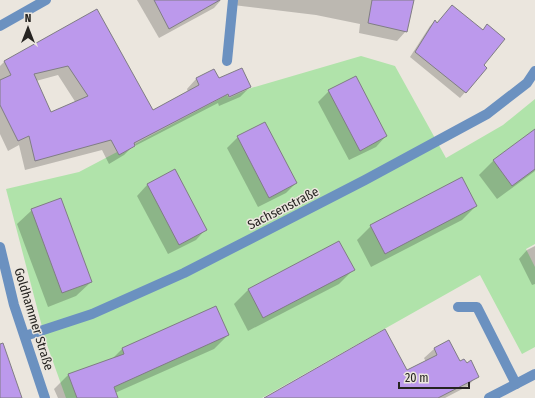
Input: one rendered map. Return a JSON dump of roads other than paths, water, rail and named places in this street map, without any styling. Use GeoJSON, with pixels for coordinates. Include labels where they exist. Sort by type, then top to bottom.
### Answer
{"type":"FeatureCollection","features":[{"type":"Feature","properties":{"kind":"street"},"geometry":{"type":"LineString","coordinates":[[0,26],[46,0]]}},
{"type":"Feature","properties":{"kind":"street"},"geometry":{"type":"LineString","coordinates":[[227,61],[233,0]]}},
{"type":"Feature","properties":{"kind":"street","name":"Sachsenstraße"},"geometry":{"type":"LineString","coordinates":[[24,336],[92,314],[184,273],[365,180],[487,114],[526,83],[535,71]]}},
{"type":"Feature","properties":{"kind":"street","name":"Goldhammer Straße"},"geometry":{"type":"LineString","coordinates":[[0,247],[14,305],[45,398]]}},
{"type":"Feature","properties":{"kind":"street"},"geometry":{"type":"LineString","coordinates":[[458,307],[478,307],[516,384]]}},
{"type":"Feature","properties":{"kind":"street"},"geometry":{"type":"LineString","coordinates":[[489,398],[535,374]]}}]}
